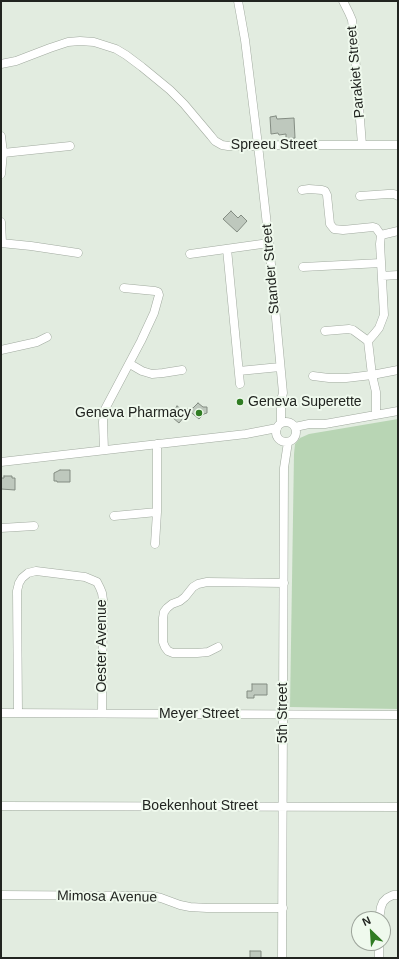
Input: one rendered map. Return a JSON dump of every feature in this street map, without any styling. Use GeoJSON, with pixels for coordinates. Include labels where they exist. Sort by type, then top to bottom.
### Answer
{"type":"FeatureCollection","features":[{"type":"Feature","properties":{"kind":"street","name":"Stander Street"},"geometry":{"type":"LineString","coordinates":[[238,1],[245,40],[269,243],[282,393],[281,434]]}},
{"type":"Feature","properties":{"kind":"street","name":"Parakiet Street"},"geometry":{"type":"LineString","coordinates":[[344,1],[352,20],[362,145]]}},
{"type":"Feature","properties":{"kind":"street","name":"Spreeu Street"},"geometry":{"type":"LineString","coordinates":[[1,64],[16,61],[68,42],[86,41],[107,45],[126,55],[170,90],[218,143],[228,146],[398,145]]}},
{"type":"Feature","properties":{"kind":"street"},"geometry":{"type":"LineString","coordinates":[[1,136],[1,174]]}},
{"type":"Feature","properties":{"kind":"street"},"geometry":{"type":"LineString","coordinates":[[2,153],[70,146]]}},
{"type":"Feature","properties":{"kind":"street"},"geometry":{"type":"LineString","coordinates":[[302,190],[322,190],[326,192],[330,224],[334,229],[342,230],[373,227],[380,235],[383,318],[376,333],[368,341]]}},
{"type":"Feature","properties":{"kind":"street"},"geometry":{"type":"LineString","coordinates":[[360,196],[394,194],[398,196]]}},
{"type":"Feature","properties":{"kind":"street"},"geometry":{"type":"LineString","coordinates":[[1,222],[1,243],[78,253]]}},
{"type":"Feature","properties":{"kind":"street"},"geometry":{"type":"LineString","coordinates":[[380,235],[398,231]]}},
{"type":"Feature","properties":{"kind":"street"},"geometry":{"type":"LineString","coordinates":[[190,254],[269,243]]}},
{"type":"Feature","properties":{"kind":"street"},"geometry":{"type":"LineString","coordinates":[[227,249],[240,384]]}},
{"type":"Feature","properties":{"kind":"street"},"geometry":{"type":"LineString","coordinates":[[303,267],[381,263]]}},
{"type":"Feature","properties":{"kind":"street"},"geometry":{"type":"LineString","coordinates":[[382,276],[398,275]]}},
{"type":"Feature","properties":{"kind":"street"},"geometry":{"type":"LineString","coordinates":[[104,450],[104,411],[142,341],[160,295],[155,291],[124,288]]}},
{"type":"Feature","properties":{"kind":"street"},"geometry":{"type":"LineString","coordinates":[[325,331],[349,329],[353,330],[368,341],[372,375],[376,392],[376,414]]}},
{"type":"Feature","properties":{"kind":"street"},"geometry":{"type":"LineString","coordinates":[[1,350],[37,342],[47,337]]}},
{"type":"Feature","properties":{"kind":"street"},"geometry":{"type":"LineString","coordinates":[[130,364],[142,371],[152,374],[182,370]]}},
{"type":"Feature","properties":{"kind":"street"},"geometry":{"type":"LineString","coordinates":[[238,371],[280,367]]}},
{"type":"Feature","properties":{"kind":"street"},"geometry":{"type":"LineString","coordinates":[[313,376],[346,378],[398,370]]}},
{"type":"Feature","properties":{"kind":"street","name":"Stander Street"},"geometry":{"type":"LineString","coordinates":[[282,393],[293,428]]}},
{"type":"Feature","properties":{"kind":"street"},"geometry":{"type":"LineString","coordinates":[[293,428],[309,424],[325,424],[398,411]]}},
{"type":"Feature","properties":{"kind":"street"},"geometry":{"type":"LineString","coordinates":[[1,462],[246,434],[281,434],[292,440],[293,428],[287,422],[281,434]]}},
{"type":"Feature","properties":{"kind":"street","name":"5th Street"},"geometry":{"type":"LineString","coordinates":[[281,434],[284,468],[282,958]]}},
{"type":"Feature","properties":{"kind":"street"},"geometry":{"type":"LineString","coordinates":[[155,544],[157,512],[157,444]]}},
{"type":"Feature","properties":{"kind":"street"},"geometry":{"type":"LineString","coordinates":[[114,516],[157,512]]}},
{"type":"Feature","properties":{"kind":"street"},"geometry":{"type":"LineString","coordinates":[[1,528],[34,526]]}},
{"type":"Feature","properties":{"kind":"street","name":"Oester Avenue"},"geometry":{"type":"LineString","coordinates":[[18,713],[17,591],[22,578],[36,571],[85,577],[97,582],[100,588],[103,600],[102,713]]}},
{"type":"Feature","properties":{"kind":"street"},"geometry":{"type":"LineString","coordinates":[[218,647],[208,652],[197,653],[168,651],[163,642],[164,612],[172,604],[185,597],[193,587],[198,584],[207,582],[284,583]]}},
{"type":"Feature","properties":{"kind":"street","name":"Meyer Street"},"geometry":{"type":"LineString","coordinates":[[1,713],[398,715]]}},
{"type":"Feature","properties":{"kind":"street","name":"Boekenhout Street"},"geometry":{"type":"LineString","coordinates":[[1,806],[398,807]]}},
{"type":"Feature","properties":{"kind":"street","name":"Mimosa Avenue"},"geometry":{"type":"LineString","coordinates":[[1,895],[152,896],[190,907],[283,908]]}},
{"type":"Feature","properties":{"kind":"street"},"geometry":{"type":"LineString","coordinates":[[380,911],[383,902],[387,898],[393,895],[398,895]]}},
{"type":"Feature","properties":{"kind":"green space"},"geometry":{"type":"Polygon","coordinates":[[[398,419],[398,709],[290,707],[295,444],[300,438],[309,434],[398,419]]]}},
{"type":"Feature","properties":{"kind":"building"},"geometry":{"type":"Polygon","coordinates":[[[276,116],[277,119],[294,118],[295,138],[286,139],[286,134],[271,134],[270,117],[276,116]]]}},
{"type":"Feature","properties":{"kind":"building"},"geometry":{"type":"Polygon","coordinates":[[[231,211],[238,218],[241,215],[247,221],[237,232],[223,219],[231,211]]]}},
{"type":"Feature","properties":{"kind":"building"},"geometry":{"type":"Polygon","coordinates":[[[198,403],[203,407],[207,407],[207,413],[199,419],[187,409],[193,408],[198,403]]]}},
{"type":"Feature","properties":{"kind":"building"},"geometry":{"type":"Polygon","coordinates":[[[177,406],[181,409],[186,409],[187,417],[184,417],[179,423],[173,418],[169,418],[169,412],[173,411],[177,406]]]}},
{"type":"Feature","properties":{"kind":"building"},"geometry":{"type":"Polygon","coordinates":[[[60,470],[70,470],[70,482],[54,481],[54,473],[60,470]]]}},
{"type":"Feature","properties":{"kind":"building"},"geometry":{"type":"Polygon","coordinates":[[[4,476],[12,476],[12,478],[15,478],[15,490],[1,489],[1,478],[4,478],[4,476]]]}},
{"type":"Feature","properties":{"kind":"building"},"geometry":{"type":"Polygon","coordinates":[[[252,684],[267,684],[267,695],[254,695],[254,698],[247,698],[247,691],[252,691],[252,684]]]}},
{"type":"Feature","properties":{"kind":"building"},"geometry":{"type":"Polygon","coordinates":[[[250,951],[261,951],[261,958],[250,958],[250,951]]]}},
{"type":"Feature","properties":{"kind":"place","name":"Geneva Superette"},"geometry":{"type":"Point","coordinates":[240,402]}},
{"type":"Feature","properties":{"kind":"place","name":"Geneva Pharmacy"},"geometry":{"type":"Point","coordinates":[199,413]}}]}
